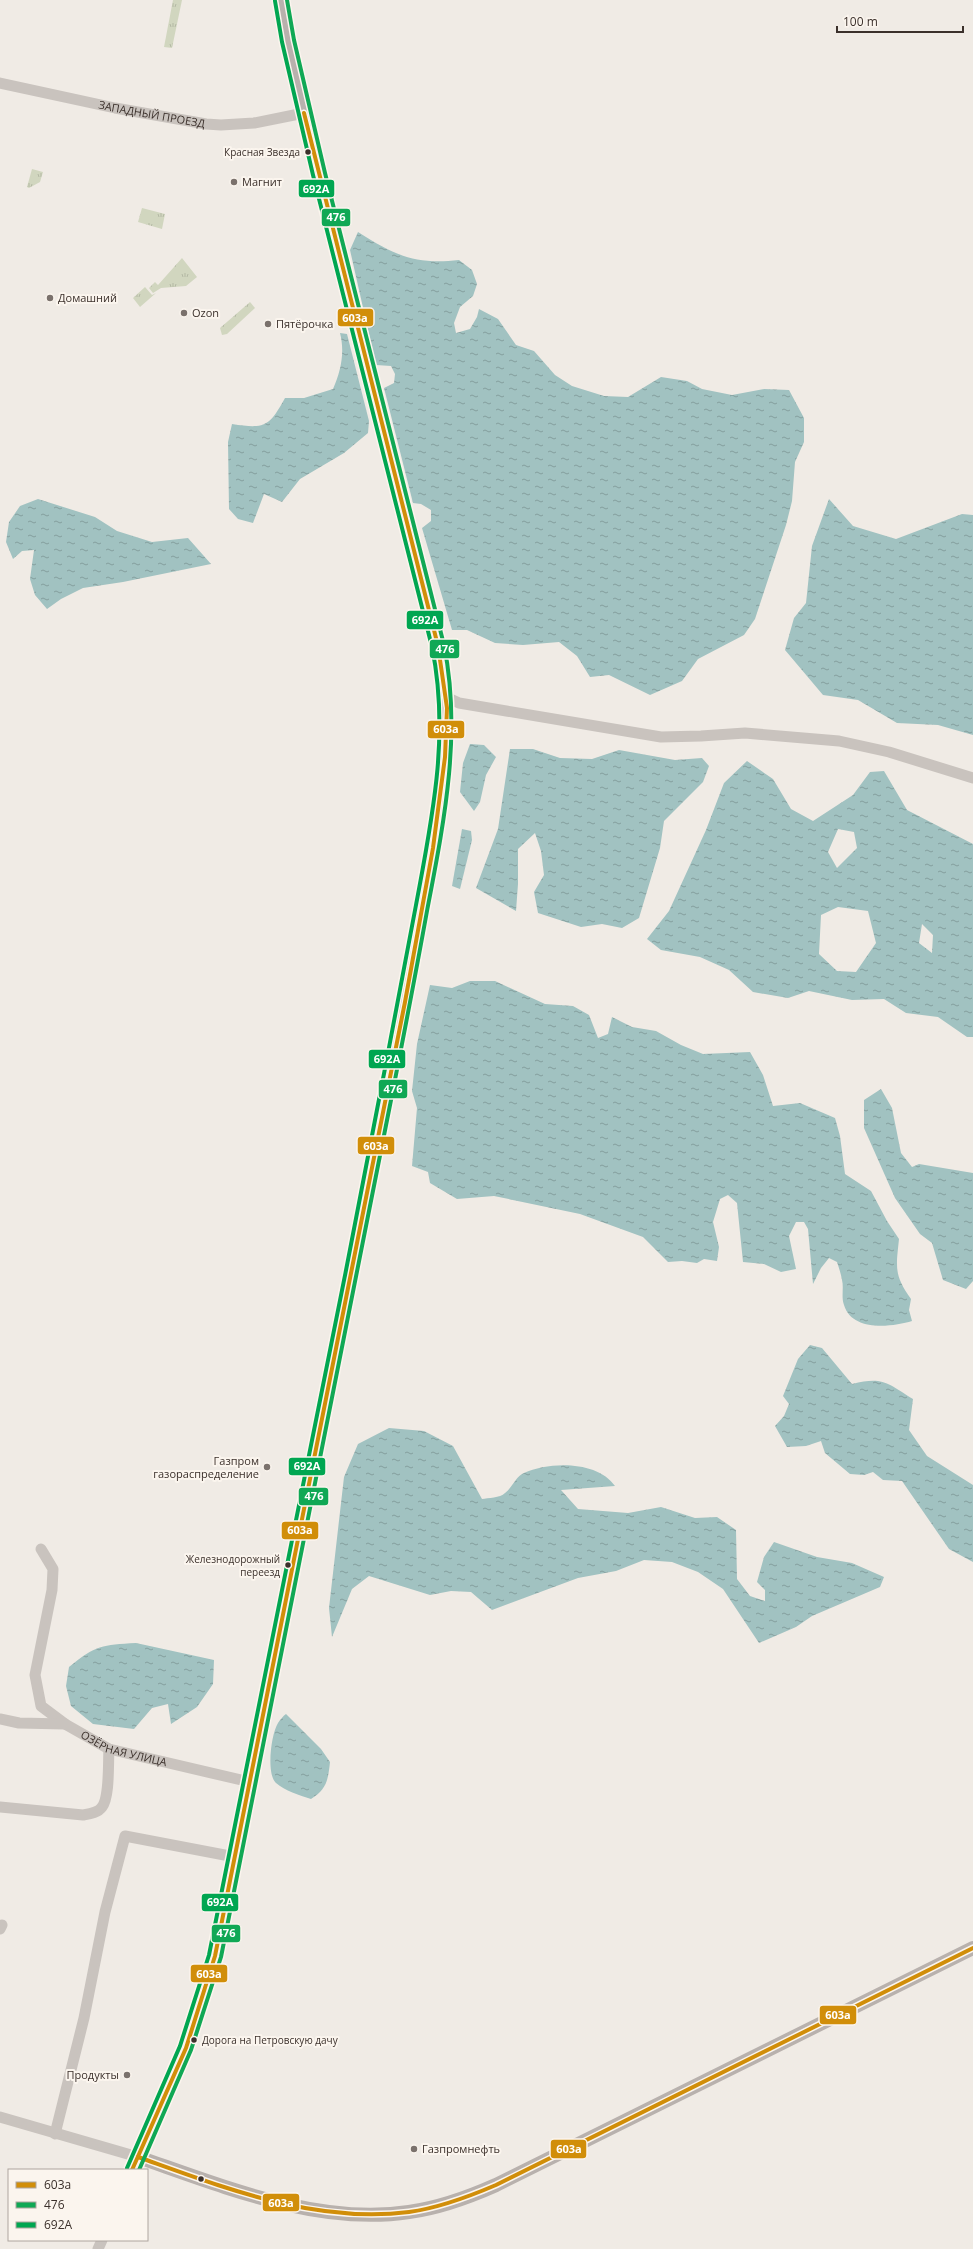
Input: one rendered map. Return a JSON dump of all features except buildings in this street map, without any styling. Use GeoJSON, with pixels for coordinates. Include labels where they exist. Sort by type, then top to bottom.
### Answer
{"type":"FeatureCollection","features":[{"type":"Feature","properties":{"kind":"main road"},"geometry":{"type":"LineString","coordinates":[[281,0],[304,113],[438,646],[446,697],[447,732],[443,773],[417,939],[215,1956],[202,2002],[182,2060],[135,2164],[232,2188],[302,2208],[362,2215],[410,2212],[438,2205],[474,2195],[496,2185],[973,1948]]}},
{"type":"Feature","properties":{"kind":"street","name":"ЗАПАДНЫЙ ПРОЕЗД"},"geometry":{"type":"LineString","coordinates":[[0,84],[115,108],[213,124],[254,123],[304,113]]}},
{"type":"Feature","properties":{"kind":"street"},"geometry":{"type":"LineString","coordinates":[[446,697],[459,703],[661,737],[745,733],[839,741],[889,752],[973,778]]}},
{"type":"Feature","properties":{"kind":"street"},"geometry":{"type":"LineString","coordinates":[[41,1549],[53,1569],[52,1590],[35,1675],[41,1706],[65,1724]]}},
{"type":"Feature","properties":{"kind":"street","name":"ОЗЁРНАЯ УЛИЦА"},"geometry":{"type":"LineString","coordinates":[[0,1719],[19,1723],[65,1724],[109,1749],[250,1782]]}},
{"type":"Feature","properties":{"kind":"street"},"geometry":{"type":"LineString","coordinates":[[0,1807],[83,1815],[94,1813],[102,1807],[106,1798],[109,1749]]}},
{"type":"Feature","properties":{"kind":"street"},"geometry":{"type":"LineString","coordinates":[[55,2134],[84,2018],[105,1912],[125,1836],[235,1857]]}},
{"type":"Feature","properties":{"kind":"street"},"geometry":{"type":"LineString","coordinates":[[0,2117],[55,2134],[135,2164]]}},
{"type":"Feature","properties":{"kind":"green space"},"geometry":{"type":"Polygon","coordinates":[[[173,0],[182,0],[172,48],[164,47],[173,0]]]}},
{"type":"Feature","properties":{"kind":"green space"},"geometry":{"type":"Polygon","coordinates":[[[32,169],[43,172],[40,182],[29,188],[27,187],[32,169]]]}},
{"type":"Feature","properties":{"kind":"green space"},"geometry":{"type":"Polygon","coordinates":[[[142,208],[165,214],[162,229],[138,222],[142,208]]]}},
{"type":"Feature","properties":{"kind":"green space"},"geometry":{"type":"Polygon","coordinates":[[[182,258],[197,277],[186,286],[161,288],[153,293],[149,288],[155,282],[158,285],[182,258]]]}},
{"type":"Feature","properties":{"kind":"green space"},"geometry":{"type":"Polygon","coordinates":[[[145,287],[152,295],[156,293],[140,307],[133,298],[145,287]]]}},
{"type":"Feature","properties":{"kind":"green space"},"geometry":{"type":"Polygon","coordinates":[[[250,302],[255,308],[227,334],[222,335],[220,328],[250,302]]]}},
{"type":"Feature","properties":{"kind":"water"},"geometry":{"type":"Polygon","coordinates":[[[358,232],[383,247],[406,256],[430,261],[459,260],[472,270],[477,284],[473,296],[460,307],[454,323],[456,333],[470,329],[477,317],[479,309],[498,319],[516,345],[534,351],[555,375],[572,386],[604,396],[628,397],[661,377],[687,381],[702,389],[732,395],[764,389],[789,390],[804,418],[804,442],[795,462],[792,501],[786,525],[755,619],[744,635],[698,659],[682,681],[650,695],[609,675],[590,677],[577,656],[559,642],[523,645],[495,643],[467,630],[452,630],[422,528],[431,521],[431,510],[421,504],[413,503],[384,388],[394,383],[395,374],[391,366],[376,365],[350,250],[358,232]]]}},
{"type":"Feature","properties":{"kind":"water"},"geometry":{"type":"Polygon","coordinates":[[[340,333],[347,334],[369,421],[368,433],[344,453],[300,479],[282,502],[264,494],[253,523],[238,519],[229,509],[228,442],[232,424],[259,426],[265,424],[275,415],[285,398],[304,398],[333,389],[338,375],[342,354],[340,333]]]}},
{"type":"Feature","properties":{"kind":"water"},"geometry":{"type":"Polygon","coordinates":[[[38,499],[95,517],[117,531],[152,542],[188,538],[211,564],[123,582],[83,588],[61,599],[47,609],[35,595],[30,579],[34,550],[22,551],[13,559],[6,542],[9,522],[20,506],[38,499]]]}},
{"type":"Feature","properties":{"kind":"water"},"geometry":{"type":"Polygon","coordinates":[[[829,499],[853,526],[896,539],[962,514],[973,515],[973,735],[938,725],[897,723],[858,700],[823,695],[785,650],[794,618],[806,603],[812,546],[829,499]]]}},
{"type":"Feature","properties":{"kind":"water"},"geometry":{"type":"Polygon","coordinates":[[[470,744],[484,745],[496,757],[486,775],[480,802],[474,811],[460,792],[463,763],[470,744]]]}},
{"type":"Feature","properties":{"kind":"water"},"geometry":{"type":"Polygon","coordinates":[[[510,749],[533,749],[560,758],[592,759],[619,750],[675,760],[702,758],[709,766],[703,782],[664,821],[660,848],[639,918],[622,928],[602,924],[581,927],[538,913],[534,892],[544,875],[541,851],[535,833],[518,849],[516,911],[476,888],[498,829],[510,749]]]}},
{"type":"Feature","properties":{"kind":"water"},"geometry":{"type":"Polygon","coordinates":[[[747,761],[773,779],[791,809],[813,821],[853,795],[870,772],[884,771],[907,810],[973,844],[973,1037],[967,1037],[938,1017],[906,1013],[884,999],[852,1000],[809,991],[788,998],[753,992],[729,970],[700,957],[661,950],[647,939],[669,911],[706,830],[724,783],[747,761]],[[838,829],[828,852],[837,868],[857,848],[854,832],[838,829]],[[838,907],[821,915],[819,954],[837,971],[856,972],[876,943],[868,911],[838,907]],[[922,924],[919,943],[932,953],[933,935],[922,924]]]}},
{"type":"Feature","properties":{"kind":"water"},"geometry":{"type":"Polygon","coordinates":[[[462,829],[471,831],[472,840],[460,889],[452,886],[462,829]]]}},
{"type":"Feature","properties":{"kind":"water"},"geometry":{"type":"Polygon","coordinates":[[[470,981],[495,981],[545,1004],[573,1006],[589,1015],[598,1038],[608,1034],[612,1017],[632,1027],[656,1031],[681,1045],[703,1054],[750,1052],[763,1075],[773,1106],[800,1103],[835,1118],[840,1136],[845,1174],[871,1191],[887,1221],[899,1239],[897,1257],[898,1271],[905,1291],[911,1299],[909,1310],[912,1321],[884,1326],[864,1324],[855,1320],[848,1314],[844,1305],[843,1283],[837,1262],[829,1258],[821,1268],[813,1284],[808,1229],[804,1222],[796,1222],[789,1236],[796,1269],[781,1272],[764,1264],[743,1262],[737,1203],[728,1195],[720,1199],[713,1222],[719,1247],[717,1261],[704,1259],[697,1263],[682,1261],[668,1262],[643,1237],[580,1214],[494,1196],[457,1199],[430,1183],[428,1172],[412,1166],[417,1108],[412,1091],[417,1044],[430,985],[452,988],[470,981]]]}},
{"type":"Feature","properties":{"kind":"water"},"geometry":{"type":"Polygon","coordinates":[[[881,1089],[892,1108],[901,1153],[912,1167],[919,1164],[973,1173],[973,1281],[966,1289],[943,1280],[932,1243],[920,1234],[895,1198],[864,1128],[864,1100],[881,1089]]]}},
{"type":"Feature","properties":{"kind":"water"},"geometry":{"type":"Polygon","coordinates":[[[810,1345],[822,1348],[852,1384],[871,1381],[884,1382],[913,1399],[909,1430],[927,1456],[973,1485],[973,1562],[949,1549],[902,1481],[883,1480],[873,1472],[864,1475],[850,1474],[825,1453],[821,1441],[806,1446],[787,1447],[775,1426],[784,1416],[789,1404],[783,1396],[798,1359],[810,1345]]]}},
{"type":"Feature","properties":{"kind":"water"},"geometry":{"type":"Polygon","coordinates":[[[389,1428],[424,1431],[453,1446],[482,1499],[503,1495],[524,1473],[547,1466],[560,1465],[586,1468],[597,1472],[607,1478],[615,1486],[561,1490],[578,1509],[628,1513],[661,1507],[695,1518],[717,1517],[736,1530],[737,1579],[750,1596],[765,1601],[765,1590],[757,1582],[764,1557],[774,1542],[817,1557],[852,1563],[884,1577],[880,1587],[812,1616],[796,1627],[759,1643],[723,1589],[698,1572],[672,1562],[644,1560],[616,1571],[578,1578],[492,1610],[471,1592],[451,1591],[430,1595],[369,1576],[352,1589],[332,1637],[329,1608],[344,1477],[358,1444],[389,1428]]]}},
{"type":"Feature","properties":{"kind":"water"},"geometry":{"type":"Polygon","coordinates":[[[136,1643],[214,1660],[213,1684],[197,1707],[171,1724],[168,1704],[152,1708],[134,1729],[93,1724],[71,1706],[66,1686],[69,1667],[93,1650],[115,1644],[136,1643]]]}},
{"type":"Feature","properties":{"kind":"water"},"geometry":{"type":"Polygon","coordinates":[[[286,1714],[321,1749],[330,1762],[324,1788],[311,1799],[284,1788],[276,1783],[273,1778],[270,1763],[273,1736],[275,1728],[286,1714]]]}},
{"type":"Feature","properties":{"kind":"transit line","name":"476"},"geometry":{"type":"LineString","coordinates":[[139,2169],[191,2050],[221,1957],[371,1203],[439,844],[449,778],[451,712],[449,678],[444,645],[325,173],[294,40],[287,0]]}},
{"type":"Feature","properties":{"kind":"transit line","name":"692А"},"geometry":{"type":"LineString","coordinates":[[127,2168],[180,2046],[209,1955],[318,1414],[390,1043],[428,841],[437,777],[439,712],[437,680],[432,647],[313,175],[282,42],[275,1]]}},
{"type":"Feature","properties":{"kind":"transit line","name":"603а"},"geometry":{"type":"LineString","coordinates":[[132,2169],[186,2048],[215,1956],[405,1002],[433,848],[445,757],[447,708],[438,646],[304,113]]}},
{"type":"Feature","properties":{"kind":"transit line","name":"603а"},"geometry":{"type":"LineString","coordinates":[[138,2157],[237,2191],[271,2201],[305,2208],[339,2213],[374,2214],[409,2212],[431,2208],[464,2198],[496,2185],[973,1948]]}},
{"type":"Feature","properties":{"kind":"place","name":"Красная Звезда"},"geometry":{"type":"Point","coordinates":[308,152]}},
{"type":"Feature","properties":{"kind":"place","name":"Магнит"},"geometry":{"type":"Point","coordinates":[234,182]}},
{"type":"Feature","properties":{"kind":"place","name":"Домашний"},"geometry":{"type":"Point","coordinates":[50,298]}},
{"type":"Feature","properties":{"kind":"place","name":"Ozon"},"geometry":{"type":"Point","coordinates":[184,313]}},
{"type":"Feature","properties":{"kind":"place","name":"Пятёрочка"},"geometry":{"type":"Point","coordinates":[268,324]}},
{"type":"Feature","properties":{"kind":"place","name":"Газпром газораспределение"},"geometry":{"type":"Point","coordinates":[267,1467]}},
{"type":"Feature","properties":{"kind":"place","name":"Железнодорожный переезд"},"geometry":{"type":"Point","coordinates":[288,1565]}},
{"type":"Feature","properties":{"kind":"place","name":"Дорога на Петровскую дачу"},"geometry":{"type":"Point","coordinates":[194,2040]}},
{"type":"Feature","properties":{"kind":"place","name":"Продукты"},"geometry":{"type":"Point","coordinates":[127,2075]}},
{"type":"Feature","properties":{"kind":"place","name":"Газпромнефть"},"geometry":{"type":"Point","coordinates":[414,2149]}}]}
